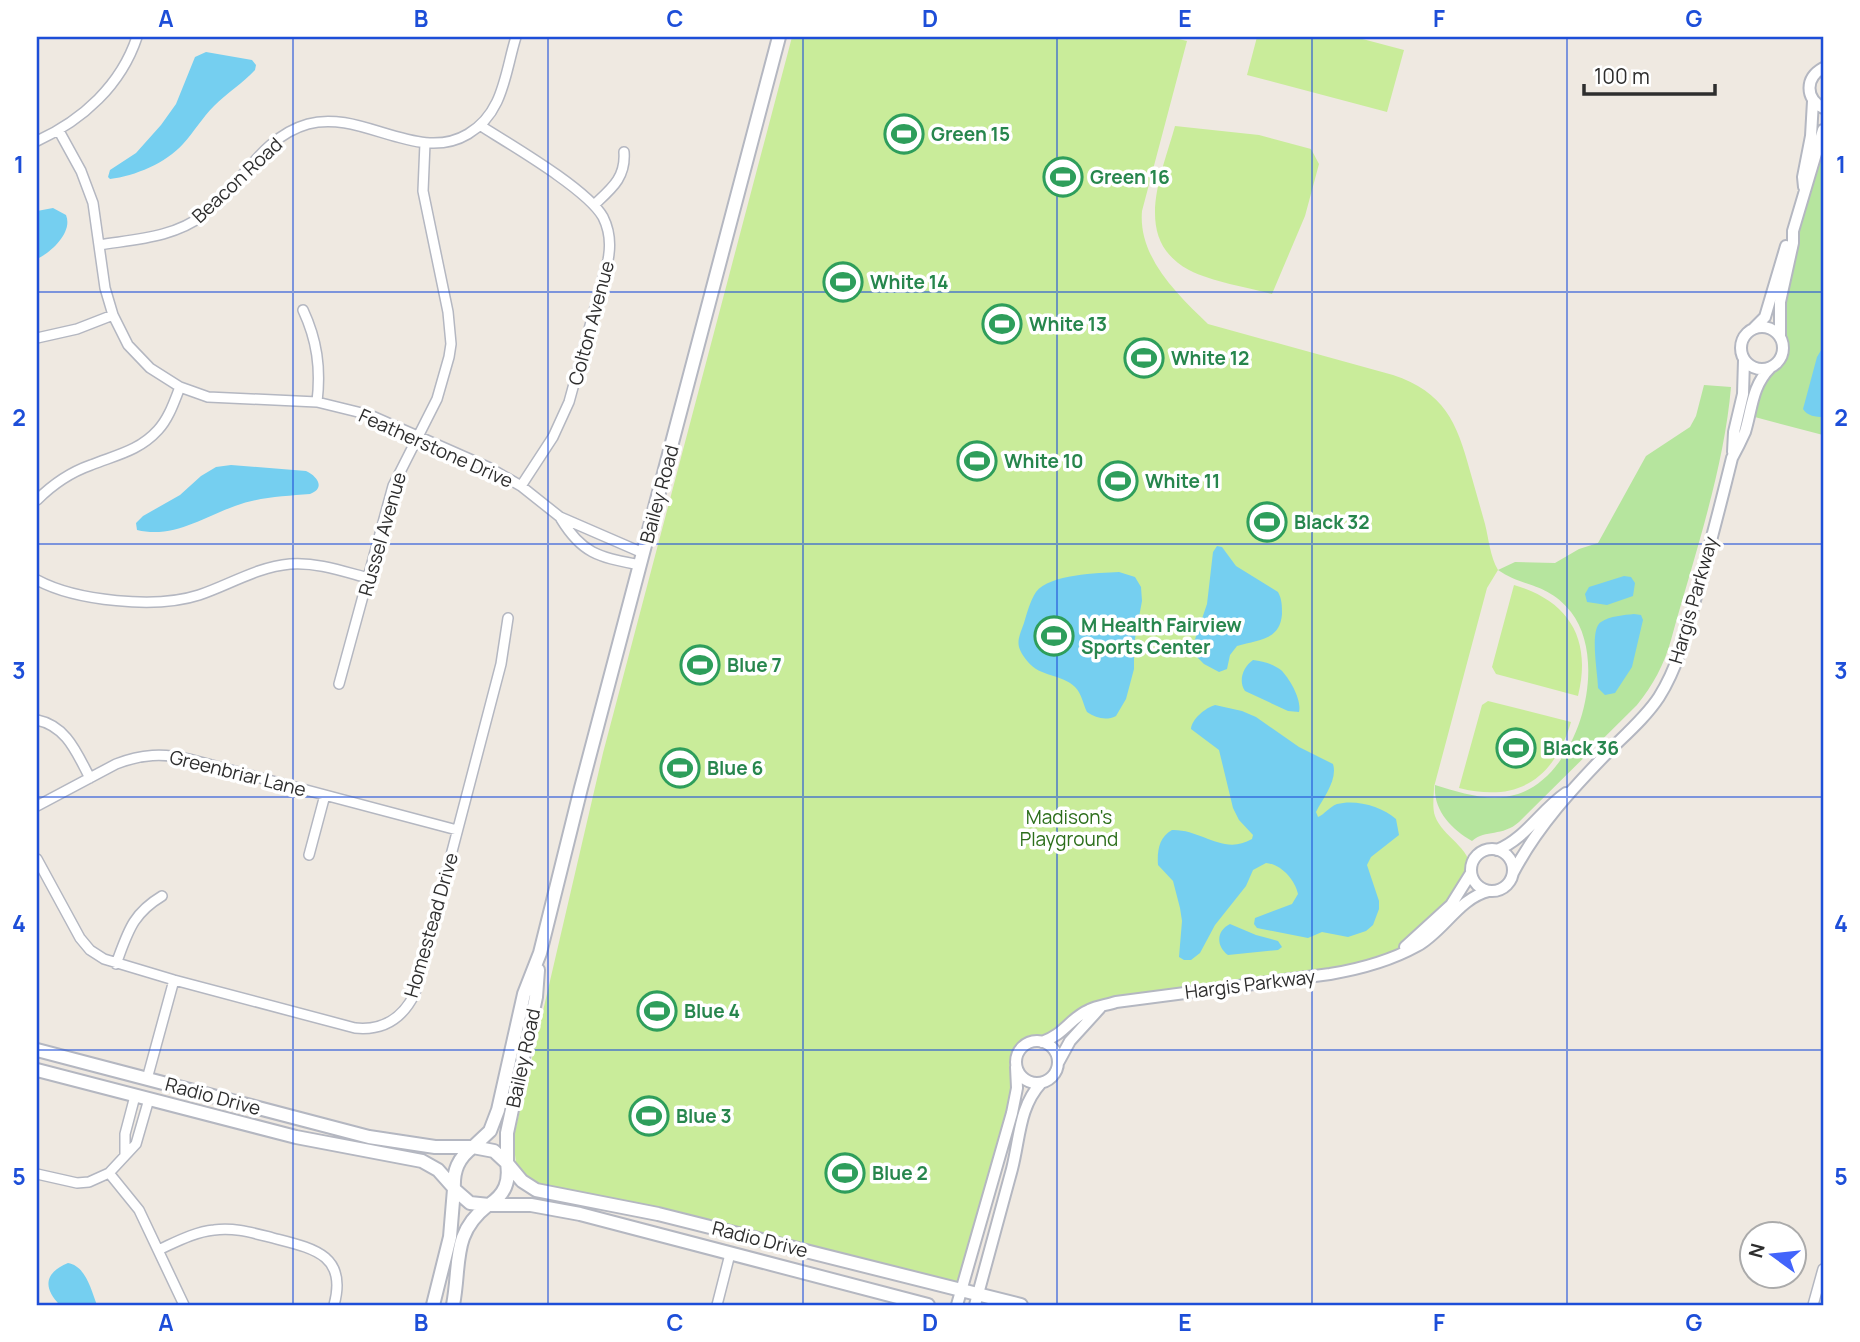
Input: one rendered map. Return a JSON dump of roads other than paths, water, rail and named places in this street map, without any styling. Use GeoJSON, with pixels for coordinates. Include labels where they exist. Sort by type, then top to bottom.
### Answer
{"type":"FeatureCollection","features":[{"type":"Feature","properties":{"kind":"main road","name":"Bailey Road"},"geometry":{"type":"LineString","coordinates":[[472,1147],[487,1135],[495,1121],[524,994],[540,953],[779,37]]}},
{"type":"Feature","properties":{"kind":"main road","name":"Bailey Road"},"geometry":{"type":"LineString","coordinates":[[507,1163],[507,1133],[536,997],[540,953]]}},
{"type":"Feature","properties":{"kind":"main road","name":"Radio Drive"},"geometry":{"type":"LineString","coordinates":[[37,1050],[379,1139],[435,1147],[472,1147]]}},
{"type":"Feature","properties":{"kind":"main road","name":"Radio Drive"},"geometry":{"type":"LineString","coordinates":[[37,1070],[296,1137],[422,1161],[438,1170],[454,1189]]}},
{"type":"Feature","properties":{"kind":"main road"},"geometry":{"type":"LineString","coordinates":[[433,1305],[450,1237],[457,1165],[472,1147],[494,1151],[507,1163],[508,1176],[504,1191],[472,1219],[463,1233],[453,1305]]}},
{"type":"Feature","properties":{"kind":"main road","name":"Radio Drive"},"geometry":{"type":"LineString","coordinates":[[507,1163],[522,1181],[536,1190],[658,1214],[962,1290],[977,1300],[1021,1305]]}},
{"type":"Feature","properties":{"kind":"main road"},"geometry":{"type":"LineString","coordinates":[[454,1189],[470,1203],[489,1205]]}},
{"type":"Feature","properties":{"kind":"main road","name":"Radio Drive"},"geometry":{"type":"LineString","coordinates":[[489,1205],[531,1205],[564,1210],[928,1305]]}},
{"type":"Feature","properties":{"kind":"street"},"geometry":{"type":"LineString","coordinates":[[37,141],[59,131],[104,94],[127,61],[137,37]]}},
{"type":"Feature","properties":{"kind":"street"},"geometry":{"type":"LineString","coordinates":[[481,126],[497,104],[516,37]]}},
{"type":"Feature","properties":{"kind":"street"},"geometry":{"type":"LineString","coordinates":[[1804,190],[1803,177],[1811,136],[1813,100],[1809,88],[1814,74],[1823,68]]}},
{"type":"Feature","properties":{"kind":"street"},"geometry":{"type":"LineString","coordinates":[[1813,100],[1823,108]]}},
{"type":"Feature","properties":{"kind":"street","name":"Beacon Road"},"geometry":{"type":"LineString","coordinates":[[99,245],[152,238],[188,225],[217,203],[267,148],[292,130],[306,125],[319,121],[346,122],[425,143],[452,141],[481,126]]}},
{"type":"Feature","properties":{"kind":"street","name":"Colton Avenue"},"geometry":{"type":"LineString","coordinates":[[481,126],[575,188],[594,205],[607,226],[610,237],[608,260],[569,402],[553,437],[521,486]]}},
{"type":"Feature","properties":{"kind":"street"},"geometry":{"type":"LineString","coordinates":[[1793,232],[1787,242],[1765,317],[1748,331],[1741,342],[1744,360],[1756,368],[1770,368],[1782,354],[1780,302],[1793,232],[1823,130]]}},
{"type":"Feature","properties":{"kind":"street","name":"Featherstone Drive"},"geometry":{"type":"LineString","coordinates":[[59,131],[93,202],[105,288],[113,315],[120,331],[139,358],[157,374],[180,387],[221,399],[317,402],[355,410],[488,467],[521,486],[560,517],[642,559]]}},
{"type":"Feature","properties":{"kind":"street","name":"Russel Avenue"},"geometry":{"type":"LineString","coordinates":[[339,684],[393,486],[442,387],[451,344],[449,313],[422,191],[425,143]]}},
{"type":"Feature","properties":{"kind":"street"},"geometry":{"type":"LineString","coordinates":[[594,205],[621,177],[624,152]]}},
{"type":"Feature","properties":{"kind":"street"},"geometry":{"type":"LineString","coordinates":[[303,310],[313,332],[319,360],[317,402]]}},
{"type":"Feature","properties":{"kind":"street"},"geometry":{"type":"LineString","coordinates":[[37,338],[113,315]]}},
{"type":"Feature","properties":{"kind":"street"},"geometry":{"type":"LineString","coordinates":[[1754,328],[1768,327],[1780,336]]}},
{"type":"Feature","properties":{"kind":"street","name":"Hargis Parkway"},"geometry":{"type":"LineString","coordinates":[[1513,873],[1525,848],[1571,790],[1657,699],[1673,670],[1685,639],[1732,458],[1734,432],[1743,394],[1744,360]]}},
{"type":"Feature","properties":{"kind":"street","name":"Hargis Parkway"},"geometry":{"type":"LineString","coordinates":[[1732,458],[1744,433],[1760,377],[1770,368]]}},
{"type":"Feature","properties":{"kind":"street"},"geometry":{"type":"LineString","coordinates":[[37,500],[68,476],[90,465],[124,454],[147,440],[165,421],[180,387]]}},
{"type":"Feature","properties":{"kind":"street","name":"Featherstone Drive"},"geometry":{"type":"LineString","coordinates":[[560,517],[572,536],[592,553],[642,559]]}},
{"type":"Feature","properties":{"kind":"street"},"geometry":{"type":"LineString","coordinates":[[37,580],[76,596],[156,601],[199,595],[257,572],[288,564],[323,565],[368,578]]}},
{"type":"Feature","properties":{"kind":"street","name":"Homestead Drive"},"geometry":{"type":"LineString","coordinates":[[37,859],[80,938],[90,950],[116,964],[355,1027],[365,1029],[387,1025],[406,1009],[415,993],[501,664],[508,618]]}},
{"type":"Feature","properties":{"kind":"street"},"geometry":{"type":"LineString","coordinates":[[37,720],[52,724],[62,732],[90,778]]}},
{"type":"Feature","properties":{"kind":"street","name":"Greenbriar Lane"},"geometry":{"type":"LineString","coordinates":[[37,806],[130,759],[161,754],[189,759],[457,830]]}},
{"type":"Feature","properties":{"kind":"street","name":"Hargis Parkway"},"geometry":{"type":"LineString","coordinates":[[1497,850],[1515,842],[1554,801],[1571,790]]}},
{"type":"Feature","properties":{"kind":"street","name":"Greenbriar Lane"},"geometry":{"type":"LineString","coordinates":[[309,855],[326,795]]}},
{"type":"Feature","properties":{"kind":"street"},"geometry":{"type":"LineString","coordinates":[[1489,849],[1497,850],[1510,861],[1513,873],[1502,889],[1489,891],[1476,885],[1471,873],[1473,860],[1489,849]]}},
{"type":"Feature","properties":{"kind":"street","name":"Hargis Parkway"},"geometry":{"type":"LineString","coordinates":[[1398,954],[1451,905],[1471,873]]}},
{"type":"Feature","properties":{"kind":"street","name":"Hargis Parkway"},"geometry":{"type":"LineString","coordinates":[[1042,1041],[1063,1032],[1091,1008],[1126,1000],[1357,969],[1387,960],[1417,946],[1468,900],[1489,891]]}},
{"type":"Feature","properties":{"kind":"street"},"geometry":{"type":"LineString","coordinates":[[116,964],[134,918],[145,906],[162,896]]}},
{"type":"Feature","properties":{"kind":"street"},"geometry":{"type":"LineString","coordinates":[[148,1079],[174,980]]}},
{"type":"Feature","properties":{"kind":"street"},"geometry":{"type":"LineString","coordinates":[[977,1300],[1025,1108],[1031,1094],[1052,1076],[1070,1041],[1100,1008]]}},
{"type":"Feature","properties":{"kind":"street"},"geometry":{"type":"LineString","coordinates":[[957,1305],[1014,1103],[1016,1057],[1021,1048],[1031,1041],[1042,1041],[1052,1048],[1058,1064]]}},
{"type":"Feature","properties":{"kind":"street"},"geometry":{"type":"LineString","coordinates":[[1016,1067],[1028,1081],[1041,1083]]}},
{"type":"Feature","properties":{"kind":"street"},"geometry":{"type":"LineString","coordinates":[[125,1154],[125,1134],[135,1096]]}},
{"type":"Feature","properties":{"kind":"street"},"geometry":{"type":"LineString","coordinates":[[37,1174],[81,1183],[110,1173],[136,1144],[149,1099]]}},
{"type":"Feature","properties":{"kind":"street"},"geometry":{"type":"LineString","coordinates":[[110,1173],[139,1210],[184,1305]]}},
{"type":"Feature","properties":{"kind":"street"},"geometry":{"type":"LineString","coordinates":[[158,1250],[200,1233],[225,1229],[250,1232],[307,1247],[322,1255],[333,1268],[338,1287],[334,1305]]}},
{"type":"Feature","properties":{"kind":"street"},"geometry":{"type":"LineString","coordinates":[[717,1305],[730,1254]]}},
{"type":"Feature","properties":{"kind":"street"},"geometry":{"type":"LineString","coordinates":[[1814,1305],[1823,1269]]}},
{"type":"Feature","properties":{"kind":"water"},"geometry":{"type":"Polygon","coordinates":[[[206,52],[252,60],[256,65],[255,70],[214,106],[176,151],[140,172],[110,179],[110,170],[136,153],[161,125],[176,104],[195,57],[206,52]]]}},
{"type":"Feature","properties":{"kind":"water"},"geometry":{"type":"Polygon","coordinates":[[[53,208],[66,215],[67,228],[60,241],[37,259],[37,211],[53,208]]]}},
{"type":"Feature","properties":{"kind":"water"},"geometry":{"type":"Polygon","coordinates":[[[1823,347],[1823,417],[1809,415],[1803,409],[1817,357],[1823,347]]]}},
{"type":"Feature","properties":{"kind":"water"},"geometry":{"type":"Polygon","coordinates":[[[231,465],[306,471],[318,482],[318,489],[310,494],[272,497],[244,503],[188,526],[163,532],[137,530],[136,523],[143,516],[180,495],[201,476],[216,467],[231,465]]]}},
{"type":"Feature","properties":{"kind":"water"},"geometry":{"type":"Polygon","coordinates":[[[1217,546],[1222,547],[1236,566],[1278,592],[1282,611],[1277,630],[1266,638],[1237,646],[1230,655],[1227,669],[1219,672],[1204,664],[1191,651],[1207,604],[1213,552],[1217,546]]]}},
{"type":"Feature","properties":{"kind":"water"},"geometry":{"type":"Polygon","coordinates":[[[1119,572],[1135,577],[1141,587],[1142,601],[1134,644],[1134,669],[1126,699],[1116,716],[1101,718],[1087,712],[1079,693],[1070,683],[1033,667],[1019,648],[1019,639],[1032,599],[1043,586],[1063,578],[1119,572]]]}},
{"type":"Feature","properties":{"kind":"water"},"geometry":{"type":"Polygon","coordinates":[[[1624,576],[1631,577],[1635,583],[1633,596],[1607,605],[1587,602],[1585,594],[1589,587],[1624,576]]]}},
{"type":"Feature","properties":{"kind":"water"},"geometry":{"type":"Polygon","coordinates":[[[1641,615],[1643,620],[1632,667],[1615,693],[1605,695],[1598,688],[1595,642],[1597,626],[1609,618],[1641,615]]]}},
{"type":"Feature","properties":{"kind":"water"},"geometry":{"type":"Polygon","coordinates":[[[1253,660],[1271,664],[1281,670],[1297,696],[1299,712],[1288,711],[1245,691],[1243,674],[1253,660]]]}},
{"type":"Feature","properties":{"kind":"water"},"geometry":{"type":"Polygon","coordinates":[[[1215,705],[1256,717],[1299,747],[1333,764],[1329,789],[1316,812],[1318,817],[1337,804],[1352,802],[1376,807],[1396,819],[1399,835],[1371,857],[1367,865],[1379,901],[1379,909],[1373,925],[1366,931],[1348,937],[1322,932],[1308,938],[1257,928],[1254,924],[1255,918],[1292,904],[1298,894],[1287,874],[1277,866],[1266,863],[1253,870],[1246,886],[1215,925],[1200,953],[1191,960],[1179,957],[1182,921],[1173,881],[1158,865],[1162,840],[1172,830],[1193,833],[1231,845],[1252,839],[1253,835],[1239,820],[1233,808],[1219,750],[1191,729],[1200,714],[1215,705]]]}},
{"type":"Feature","properties":{"kind":"water"},"geometry":{"type":"Polygon","coordinates":[[[1230,924],[1278,941],[1282,947],[1278,950],[1228,955],[1221,947],[1219,939],[1222,931],[1230,924]]]}},
{"type":"Feature","properties":{"kind":"water"},"geometry":{"type":"Polygon","coordinates":[[[68,1263],[84,1274],[97,1305],[60,1305],[54,1299],[49,1287],[50,1276],[68,1263]]]}},
{"type":"Feature","properties":{"kind":"place","name":"Green 15"},"geometry":{"type":"Point","coordinates":[904,134]}},
{"type":"Feature","properties":{"kind":"place","name":"Green 16"},"geometry":{"type":"Point","coordinates":[1063,177]}},
{"type":"Feature","properties":{"kind":"place","name":"White 14"},"geometry":{"type":"Point","coordinates":[843,282]}},
{"type":"Feature","properties":{"kind":"place","name":"White 13"},"geometry":{"type":"Point","coordinates":[1002,324]}},
{"type":"Feature","properties":{"kind":"place","name":"White 12"},"geometry":{"type":"Point","coordinates":[1144,358]}},
{"type":"Feature","properties":{"kind":"place","name":"White 10"},"geometry":{"type":"Point","coordinates":[977,461]}},
{"type":"Feature","properties":{"kind":"place","name":"White 11"},"geometry":{"type":"Point","coordinates":[1118,481]}},
{"type":"Feature","properties":{"kind":"place","name":"Black 32"},"geometry":{"type":"Point","coordinates":[1267,522]}},
{"type":"Feature","properties":{"kind":"place","name":"M Health Fairview Sports Center"},"geometry":{"type":"Point","coordinates":[1054,636]}},
{"type":"Feature","properties":{"kind":"place","name":"Blue 7"},"geometry":{"type":"Point","coordinates":[700,665]}},
{"type":"Feature","properties":{"kind":"place","name":"Black 36"},"geometry":{"type":"Point","coordinates":[1516,748]}},
{"type":"Feature","properties":{"kind":"place","name":"Blue 6"},"geometry":{"type":"Point","coordinates":[680,768]}},
{"type":"Feature","properties":{"kind":"place","name":"Blue 4"},"geometry":{"type":"Point","coordinates":[657,1011]}},
{"type":"Feature","properties":{"kind":"place","name":"Blue 3"},"geometry":{"type":"Point","coordinates":[649,1116]}},
{"type":"Feature","properties":{"kind":"place","name":"Blue 2"},"geometry":{"type":"Point","coordinates":[845,1173]}},
{"type":"Feature","properties":{"kind":"park label","name":"Madison's Playground"},"geometry":{"type":"Point","coordinates":[1069,828]}}]}
